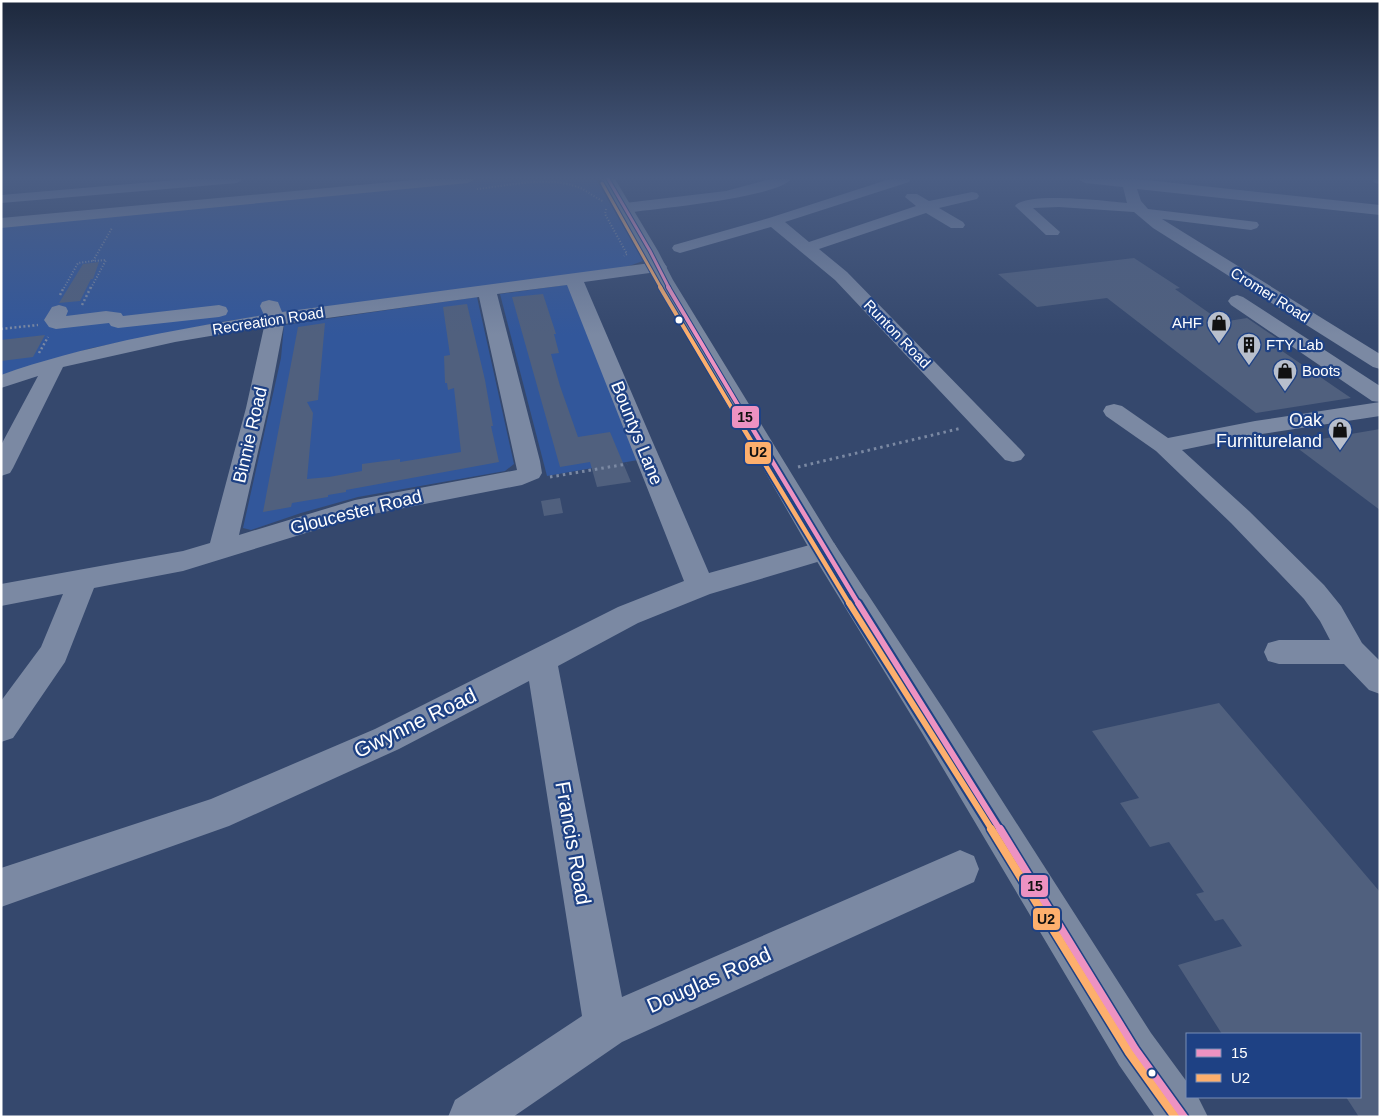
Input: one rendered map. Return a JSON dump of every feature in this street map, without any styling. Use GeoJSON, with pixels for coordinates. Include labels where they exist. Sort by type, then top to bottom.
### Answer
{"type":"FeatureCollection","features":[{"type":"Feature","properties":{"kind":"main road"},"geometry":{"type":"LineString","coordinates":[[642,231],[669,258],[779,472],[824,550],[934,723],[1135,1049],[1184,1117]]}},
{"type":"Feature","properties":{"kind":"street","name":"Recreation Road"},"geometry":{"type":"LineString","coordinates":[[1,382],[45,367],[175,336],[275,319],[574,280],[669,258],[720,231]]}},
{"type":"Feature","properties":{"kind":"street","name":"Runton Road"},"geometry":{"type":"LineString","coordinates":[[786,231],[841,276],[1013,455]]}},
{"type":"Feature","properties":{"kind":"street"},"geometry":{"type":"LineString","coordinates":[[807,248],[855,231]]}},
{"type":"Feature","properties":{"kind":"street","name":"Cromer Road"},"geometry":{"type":"LineString","coordinates":[[1169,231],[1380,363]]}},
{"type":"Feature","properties":{"kind":"street","name":"Bountys Lane"},"geometry":{"type":"LineString","coordinates":[[574,280],[700,586]]}},
{"type":"Feature","properties":{"kind":"street"},"geometry":{"type":"LineString","coordinates":[[488,291],[530,473]]}},
{"type":"Feature","properties":{"kind":"street"},"geometry":{"type":"LineString","coordinates":[[1237,301],[1380,396]]}},
{"type":"Feature","properties":{"kind":"street"},"geometry":{"type":"LineString","coordinates":[[64,311],[114,317],[118,322],[272,306],[275,319]]}},
{"type":"Feature","properties":{"kind":"street","name":"Binnie Road"},"geometry":{"type":"LineString","coordinates":[[222,550],[257,408],[275,319]]}},
{"type":"Feature","properties":{"kind":"street"},"geometry":{"type":"LineString","coordinates":[[1,468],[45,367]]}},
{"type":"Feature","properties":{"kind":"street"},"geometry":{"type":"LineString","coordinates":[[1164,446],[1380,409]]}},
{"type":"Feature","properties":{"kind":"street"},"geometry":{"type":"LineString","coordinates":[[1114,412],[1164,446],[1250,515],[1331,614],[1351,652],[1380,682]]}},
{"type":"Feature","properties":{"kind":"street","name":"Gloucester Road"},"geometry":{"type":"LineString","coordinates":[[1,596],[183,561],[355,509],[522,478],[530,473]]}},
{"type":"Feature","properties":{"kind":"street","name":"Gwynne Road"},"geometry":{"type":"LineString","coordinates":[[1,888],[216,814],[387,739],[628,614],[700,586],[824,550]]}},
{"type":"Feature","properties":{"kind":"street"},"geometry":{"type":"LineString","coordinates":[[1,728],[54,653],[82,581]]}},
{"type":"Feature","properties":{"kind":"street"},"geometry":{"type":"LineString","coordinates":[[1279,652],[1351,652]]}},
{"type":"Feature","properties":{"kind":"street","name":"Francis Road"},"geometry":{"type":"LineString","coordinates":[[541,660],[606,1026]]}},
{"type":"Feature","properties":{"kind":"street","name":"Douglas Road"},"geometry":{"type":"LineString","coordinates":[[472,1117],[606,1026],[960,869]]}},
{"type":"Feature","properties":{"kind":"path"},"geometry":{"type":"LineString","coordinates":[[93,262],[110,231]]}},
{"type":"Feature","properties":{"kind":"path"},"geometry":{"type":"LineString","coordinates":[[614,231],[626,254],[622,258]]}},
{"type":"Feature","properties":{"kind":"path"},"geometry":{"type":"LineString","coordinates":[[1,329],[64,311],[83,302],[106,260],[78,263],[64,311],[31,367],[45,367]]}},
{"type":"Feature","properties":{"kind":"path"},"geometry":{"type":"LineString","coordinates":[[64,311],[83,302]]}},
{"type":"Feature","properties":{"kind":"path"},"geometry":{"type":"LineString","coordinates":[[779,472],[982,423]]}},
{"type":"Feature","properties":{"kind":"path"},"geometry":{"type":"LineString","coordinates":[[530,473],[542,478],[649,460]]}},
{"type":"Feature","properties":{"kind":"shaded area"},"geometry":{"type":"Polygon","coordinates":[[[1,231],[626,231],[643,261],[626,267],[227,321],[92,348],[1,375],[1,231]]]}},
{"type":"Feature","properties":{"kind":"shaded area"},"geometry":{"type":"Polygon","coordinates":[[[572,284],[638,460],[547,476],[500,294],[572,284]]]}},
{"type":"Feature","properties":{"kind":"shaded area"},"geometry":{"type":"Polygon","coordinates":[[[477,297],[514,464],[505,471],[358,497],[301,513],[251,530],[243,528],[281,358],[284,325],[477,297]]]}},
{"type":"Feature","properties":{"kind":"building"},"geometry":{"type":"Polygon","coordinates":[[[1134,258],[1180,288],[1175,289],[1222,322],[1247,318],[1278,339],[1266,340],[1351,398],[1256,413],[1107,298],[1037,307],[998,274],[1134,258]]]}},
{"type":"Feature","properties":{"kind":"building"},"geometry":{"type":"Polygon","coordinates":[[[99,262],[93,279],[91,279],[80,301],[59,303],[83,264],[99,262]]]}},
{"type":"Feature","properties":{"kind":"building"},"geometry":{"type":"Polygon","coordinates":[[[543,294],[556,334],[554,334],[559,353],[551,354],[578,437],[610,432],[631,482],[597,487],[590,462],[560,467],[512,297],[543,294]]]}},
{"type":"Feature","properties":{"kind":"building"},"geometry":{"type":"Polygon","coordinates":[[[467,304],[485,380],[493,426],[491,426],[499,462],[346,490],[346,492],[328,495],[328,497],[292,503],[291,507],[263,512],[298,327],[325,323],[318,400],[307,402],[313,413],[307,479],[329,477],[362,471],[362,464],[400,459],[400,462],[461,452],[454,388],[448,390],[447,383],[445,383],[444,356],[450,355],[443,307],[467,304]]]}},
{"type":"Feature","properties":{"kind":"building"},"geometry":{"type":"Polygon","coordinates":[[[45,335],[33,357],[1,361],[1,340],[45,335]]]}},
{"type":"Feature","properties":{"kind":"building","name":"Oak Furnitureland"},"geometry":{"type":"Polygon","coordinates":[[[1380,429],[1380,510],[1292,444],[1380,429]]]}},
{"type":"Feature","properties":{"kind":"building"},"geometry":{"type":"Polygon","coordinates":[[[560,498],[563,513],[544,516],[541,501],[560,498]]]}},
{"type":"Feature","properties":{"kind":"building"},"geometry":{"type":"Polygon","coordinates":[[[1219,703],[1380,892],[1380,1117],[1359,1117],[1347,1098],[1361,1098],[1361,1033],[1221,1033],[1178,965],[1242,946],[1223,919],[1215,921],[1196,894],[1204,892],[1169,842],[1150,847],[1120,803],[1139,798],[1092,731],[1219,703]]]}},
{"type":"Feature","properties":{"kind":"transit line","name":"U2"},"geometry":{"type":"LineString","coordinates":[[629,231],[658,284],[818,554],[928,727],[1129,1053],[1175,1117]]}},
{"type":"Feature","properties":{"kind":"transit line","name":"15"},"geometry":{"type":"LineString","coordinates":[[638,231],[664,280],[824,550],[934,723],[1135,1049],[1184,1117]]}},
{"type":"Feature","properties":{"kind":"place","name":"AHF"},"geometry":{"type":"Point","coordinates":[1219,344]}},
{"type":"Feature","properties":{"kind":"place","name":"FTY Lab"},"geometry":{"type":"Point","coordinates":[1249,366]}},
{"type":"Feature","properties":{"kind":"place","name":"Boots"},"geometry":{"type":"Point","coordinates":[1285,392]}},
{"type":"Feature","properties":{"kind":"place","name":"Oak Furnitureland"},"geometry":{"type":"Point","coordinates":[1340,451]}}]}
